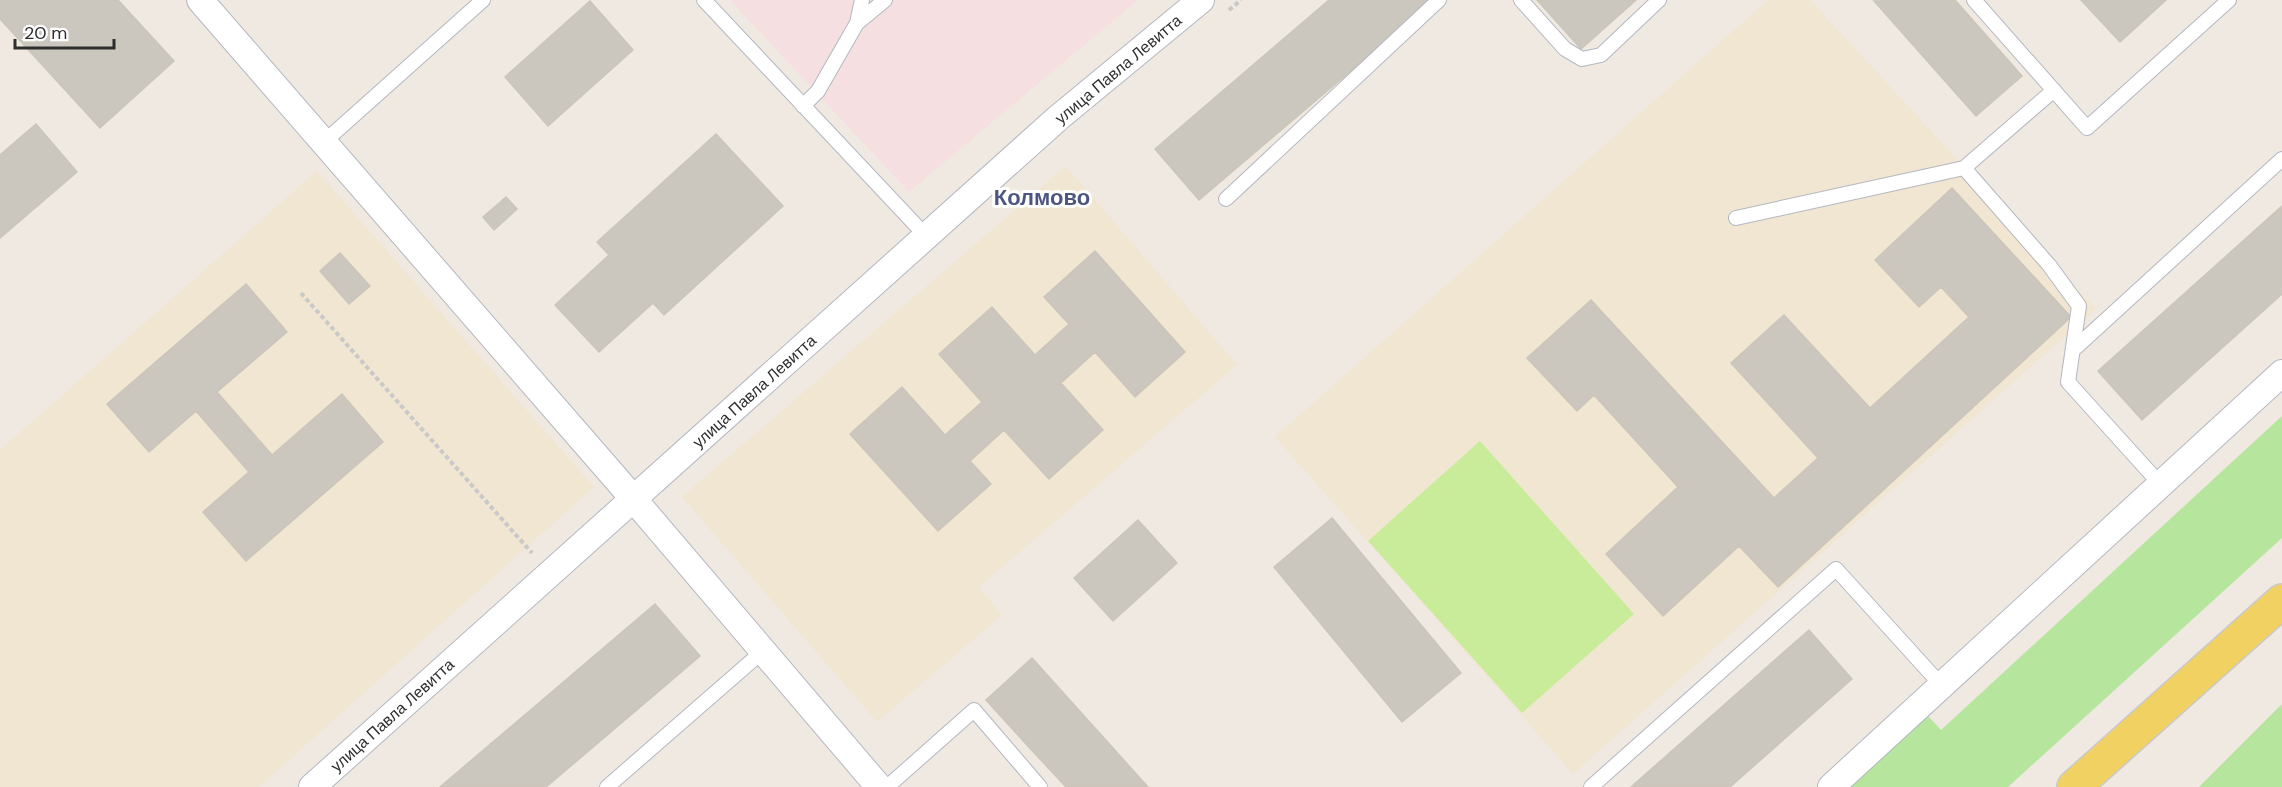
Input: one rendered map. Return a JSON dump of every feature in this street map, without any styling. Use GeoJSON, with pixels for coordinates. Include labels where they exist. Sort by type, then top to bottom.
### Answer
{"type":"FeatureCollection","features":[{"type":"Feature","properties":{"kind":"main road"},"geometry":{"type":"LineString","coordinates":[[2074,787],[2282,600]]}},
{"type":"Feature","properties":{"kind":"street"},"geometry":{"type":"LineString","coordinates":[[200,0],[634,500],[879,787]]}},
{"type":"Feature","properties":{"kind":"street","name":"улица Павла Левитта"},"geometry":{"type":"LineString","coordinates":[[312,787],[1058,118],[1201,0]]}},
{"type":"Feature","properties":{"kind":"street"},"geometry":{"type":"LineString","coordinates":[[1831,787],[2282,373]]}},
{"type":"Feature","properties":{"kind":"lane"},"geometry":{"type":"LineString","coordinates":[[324,142],[483,0]]}},
{"type":"Feature","properties":{"kind":"lane"},"geometry":{"type":"LineString","coordinates":[[704,0],[926,236]]}},
{"type":"Feature","properties":{"kind":"lane"},"geometry":{"type":"LineString","coordinates":[[803,106],[818,91],[857,23],[862,0]]}},
{"type":"Feature","properties":{"kind":"lane"},"geometry":{"type":"LineString","coordinates":[[857,23],[885,0]]}},
{"type":"Feature","properties":{"kind":"lane"},"geometry":{"type":"LineString","coordinates":[[1226,199],[1439,0]]}},
{"type":"Feature","properties":{"kind":"lane"},"geometry":{"type":"LineString","coordinates":[[1521,0],[1565,49],[1582,59],[1601,55],[1659,0]]}},
{"type":"Feature","properties":{"kind":"lane"},"geometry":{"type":"LineString","coordinates":[[1974,0],[2087,128],[2229,0]]}},
{"type":"Feature","properties":{"kind":"lane"},"geometry":{"type":"LineString","coordinates":[[1736,218],[1964,168],[2054,90]]}},
{"type":"Feature","properties":{"kind":"lane"},"geometry":{"type":"LineString","coordinates":[[2073,350],[2282,159]]}},
{"type":"Feature","properties":{"kind":"lane"},"geometry":{"type":"LineString","coordinates":[[1964,168],[2049,265],[2079,306],[2068,382],[2161,485]]}},
{"type":"Feature","properties":{"kind":"lane"},"geometry":{"type":"LineString","coordinates":[[1591,787],[1836,569],[1942,686]]}},
{"type":"Feature","properties":{"kind":"lane"},"geometry":{"type":"LineString","coordinates":[[607,787],[763,651]]}},
{"type":"Feature","properties":{"kind":"lane"},"geometry":{"type":"LineString","coordinates":[[887,787],[974,710],[1040,787]]}},
{"type":"Feature","properties":{"kind":"path"},"geometry":{"type":"LineString","coordinates":[[302,293],[536,557]]}},
{"type":"Feature","properties":{"kind":"shaded area"},"geometry":{"type":"Polygon","coordinates":[[[730,0],[1138,0],[909,192],[730,0]]]}},
{"type":"Feature","properties":{"kind":"shaded area"},"geometry":{"type":"Polygon","coordinates":[[[1768,0],[1810,0],[2096,309],[1573,774],[1275,437],[1768,0]]]}},
{"type":"Feature","properties":{"kind":"shaded area"},"geometry":{"type":"Polygon","coordinates":[[[1066,166],[1237,365],[979,587],[1002,615],[877,722],[682,497],[1066,166]]]}},
{"type":"Feature","properties":{"kind":"shaded area"},"geometry":{"type":"Polygon","coordinates":[[[317,171],[594,487],[259,787],[0,787],[0,450],[317,171]]]}},
{"type":"Feature","properties":{"kind":"green space"},"geometry":{"type":"Polygon","coordinates":[[[2282,416],[2282,538],[2008,787],[1848,787],[1928,716],[1941,730],[2282,416]]]}},
{"type":"Feature","properties":{"kind":"green space"},"geometry":{"type":"Polygon","coordinates":[[[1480,441],[1634,614],[1522,713],[1368,541],[1480,441]]]}},
{"type":"Feature","properties":{"kind":"green space"},"geometry":{"type":"Polygon","coordinates":[[[2282,704],[2282,787],[2199,787],[2282,704]]]}},
{"type":"Feature","properties":{"kind":"building"},"geometry":{"type":"Polygon","coordinates":[[[0,0],[118,0],[174,61],[100,128],[0,19],[0,0]]]}},
{"type":"Feature","properties":{"kind":"building"},"geometry":{"type":"Polygon","coordinates":[[[1329,0],[1434,0],[1199,200],[1155,149],[1329,0]]]}},
{"type":"Feature","properties":{"kind":"building"},"geometry":{"type":"Polygon","coordinates":[[[1537,0],[1636,0],[1581,49],[1537,0]]]}},
{"type":"Feature","properties":{"kind":"building"},"geometry":{"type":"Polygon","coordinates":[[[1955,0],[2022,76],[1976,116],[1874,1],[1955,0]]]}},
{"type":"Feature","properties":{"kind":"building"},"geometry":{"type":"Polygon","coordinates":[[[2081,0],[2166,0],[2120,42],[2081,0]]]}},
{"type":"Feature","properties":{"kind":"building"},"geometry":{"type":"Polygon","coordinates":[[[590,1],[633,50],[548,126],[505,77],[590,1]]]}},
{"type":"Feature","properties":{"kind":"building"},"geometry":{"type":"Polygon","coordinates":[[[36,124],[77,172],[0,238],[0,155],[36,124]]]}},
{"type":"Feature","properties":{"kind":"building"},"geometry":{"type":"Polygon","coordinates":[[[716,134],[783,206],[664,315],[597,242],[716,134]]]}},
{"type":"Feature","properties":{"kind":"building"},"geometry":{"type":"Polygon","coordinates":[[[1952,188],[2071,317],[1778,587],[1739,546],[1663,616],[1606,554],[1678,487],[1594,395],[1577,411],[1527,358],[1591,300],[1774,498],[1818,458],[1731,363],[1784,315],[1870,408],[1969,317],[1941,287],[1919,307],[1875,260],[1952,188]]]}},
{"type":"Feature","properties":{"kind":"building"},"geometry":{"type":"Polygon","coordinates":[[[506,197],[517,209],[494,230],[483,217],[506,197]]]}},
{"type":"Feature","properties":{"kind":"building"},"geometry":{"type":"Polygon","coordinates":[[[2282,206],[2282,294],[2142,420],[2098,371],[2282,206]]]}},
{"type":"Feature","properties":{"kind":"building"},"geometry":{"type":"Polygon","coordinates":[[[1095,251],[1185,352],[1135,397],[1095,352],[1061,383],[1103,430],[1049,479],[1004,430],[970,461],[991,484],[938,531],[850,434],[902,387],[945,435],[982,402],[939,354],[992,307],[1035,355],[1069,324],[1044,297],[1095,251]]]}},
{"type":"Feature","properties":{"kind":"building"},"geometry":{"type":"Polygon","coordinates":[[[340,253],[370,286],[349,304],[320,271],[340,253]]]}},
{"type":"Feature","properties":{"kind":"building"},"geometry":{"type":"Polygon","coordinates":[[[609,255],[653,303],[599,352],[555,305],[609,255]]]}},
{"type":"Feature","properties":{"kind":"building"},"geometry":{"type":"Polygon","coordinates":[[[246,284],[287,332],[217,392],[272,455],[342,394],[383,442],[246,561],[203,512],[249,472],[196,411],[149,452],[107,404],[246,284]]]}},
{"type":"Feature","properties":{"kind":"building"},"geometry":{"type":"Polygon","coordinates":[[[1332,518],[1461,673],[1402,722],[1274,567],[1332,518]]]}},
{"type":"Feature","properties":{"kind":"building"},"geometry":{"type":"Polygon","coordinates":[[[1138,520],[1177,563],[1113,621],[1074,578],[1138,520]]]}},
{"type":"Feature","properties":{"kind":"building"},"geometry":{"type":"Polygon","coordinates":[[[655,604],[700,656],[665,686],[546,787],[440,787],[655,604]]]}},
{"type":"Feature","properties":{"kind":"building"},"geometry":{"type":"Polygon","coordinates":[[[1809,630],[1852,679],[1730,787],[1631,787],[1809,630]]]}},
{"type":"Feature","properties":{"kind":"building"},"geometry":{"type":"Polygon","coordinates":[[[1032,658],[1148,787],[1066,787],[986,700],[1032,658]]]}},
{"type":"Feature","properties":{"kind":"district","name":"Колмово"},"geometry":{"type":"Point","coordinates":[1042,197]}}]}
